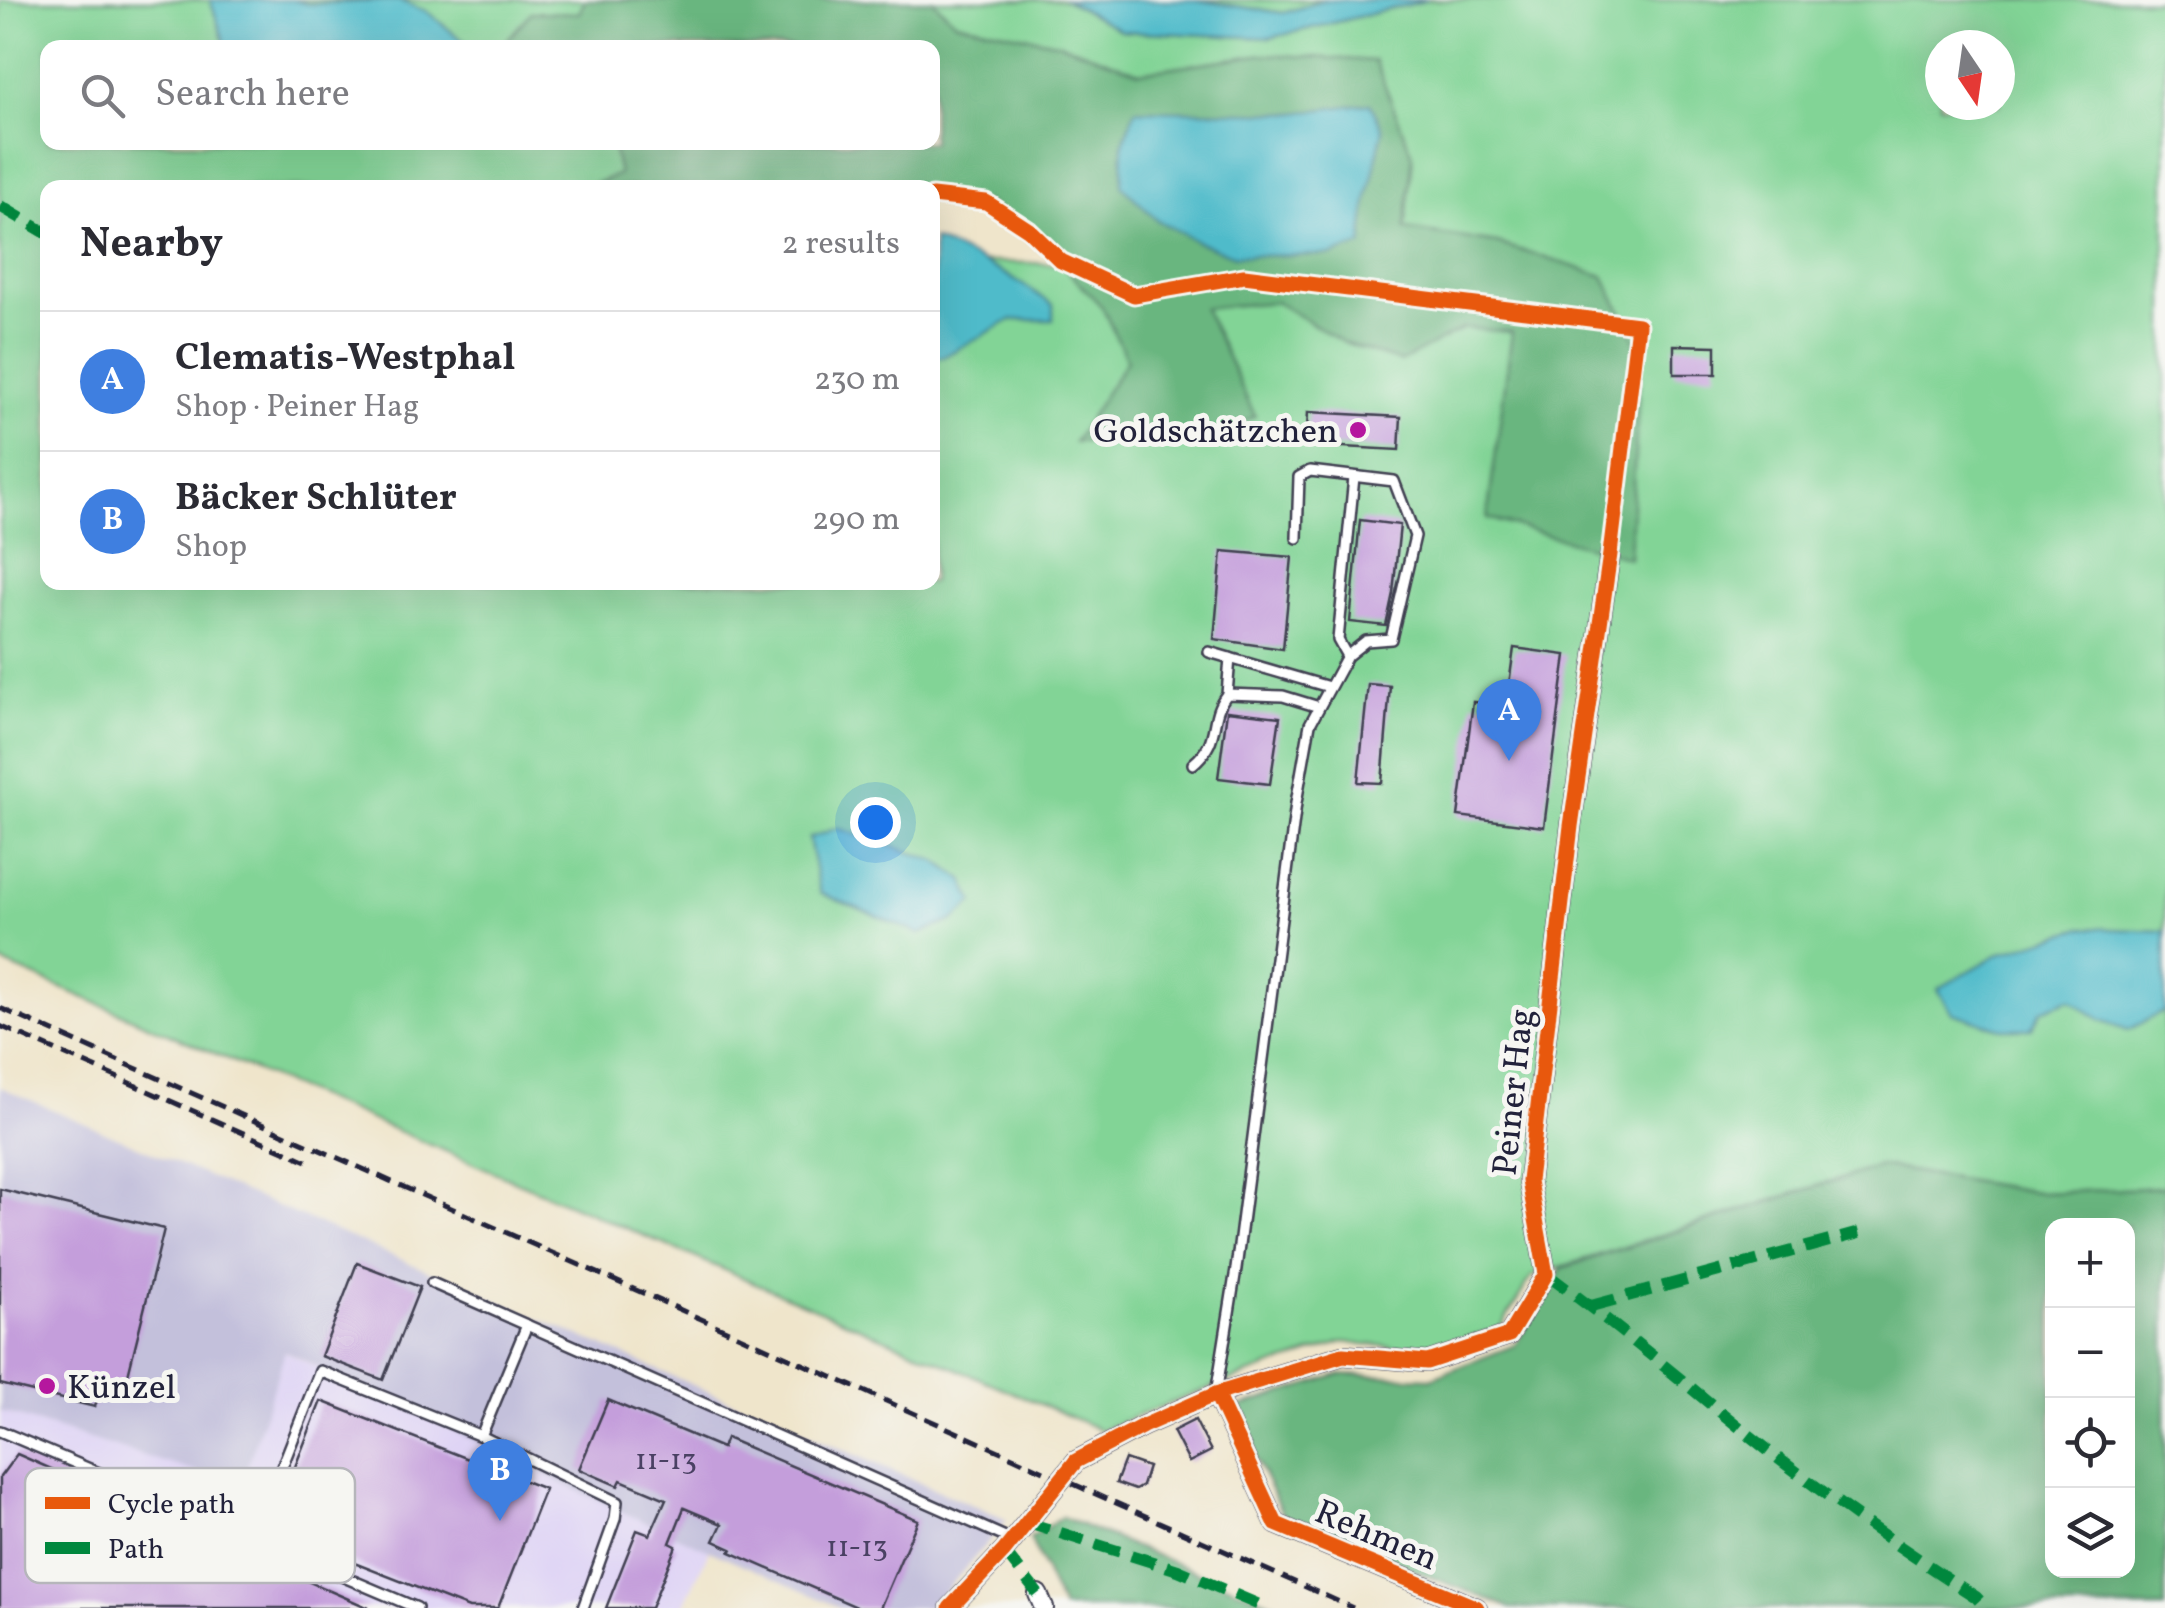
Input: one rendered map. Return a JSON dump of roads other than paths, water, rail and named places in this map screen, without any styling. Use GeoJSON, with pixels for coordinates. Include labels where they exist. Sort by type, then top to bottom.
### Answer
{"type":"FeatureCollection","features":[{"type":"Feature","properties":{"kind":"street","name":"Peiner Hag"},"geometry":{"type":"LineString","coordinates":[[950,1608],[1076,1461],[1143,1426],[1216,1394],[1343,1355],[1427,1362],[1509,1335],[1546,1274],[1529,1182],[1610,554]]}},
{"type":"Feature","properties":{"kind":"street","name":"Rehmen"},"geometry":{"type":"LineString","coordinates":[[1216,1394],[1276,1524],[1477,1608]]}},
{"type":"Feature","properties":{"kind":"lane"},"geometry":{"type":"LineString","coordinates":[[1216,1394],[1310,724],[1346,656],[1366,641],[1390,640],[1415,536],[1394,481],[1310,471],[1299,477],[1296,538]]}},
{"type":"Feature","properties":{"kind":"lane"},"geometry":{"type":"LineString","coordinates":[[1346,656],[1338,640],[1354,477]]}},
{"type":"Feature","properties":{"kind":"lane"},"geometry":{"type":"LineString","coordinates":[[1210,652],[1329,687]]}},
{"type":"Feature","properties":{"kind":"lane"},"geometry":{"type":"LineString","coordinates":[[1194,764],[1210,750],[1219,704],[1228,694],[1230,658]]}},
{"type":"Feature","properties":{"kind":"lane"},"geometry":{"type":"LineString","coordinates":[[1228,694],[1283,696],[1319,707]]}},
{"type":"Feature","properties":{"kind":"lane"},"geometry":{"type":"LineString","coordinates":[[432,1283],[1012,1540]]}},
{"type":"Feature","properties":{"kind":"lane"},"geometry":{"type":"LineString","coordinates":[[481,1436],[527,1325]]}},
{"type":"Feature","properties":{"kind":"lane"},"geometry":{"type":"LineString","coordinates":[[282,1468],[320,1371],[481,1436],[617,1502],[616,1519],[583,1608]]}},
{"type":"Feature","properties":{"kind":"lane"},"geometry":{"type":"LineString","coordinates":[[0,1431],[87,1468]]}},
{"type":"Feature","properties":{"kind":"lane"},"geometry":{"type":"LineString","coordinates":[[355,1582],[417,1608]]}},
{"type":"Feature","properties":{"kind":"water"},"geometry":{"type":"Polygon","coordinates":[[[210,0],[293,0],[308,4],[398,0],[426,11],[462,40],[224,40],[210,0]]]}},
{"type":"Feature","properties":{"kind":"water"},"geometry":{"type":"Polygon","coordinates":[[[1066,0],[1196,0],[1283,13],[1325,0],[1428,0],[1270,38],[1122,31],[1066,0]]]}},
{"type":"Feature","properties":{"kind":"water"},"geometry":{"type":"Polygon","coordinates":[[[1370,103],[1383,129],[1362,245],[1332,255],[1235,256],[1157,220],[1122,186],[1123,143],[1135,110],[1295,113],[1370,103]]]}},
{"type":"Feature","properties":{"kind":"water"},"geometry":{"type":"Polygon","coordinates":[[[940,243],[980,260],[1053,305],[1053,320],[1011,320],[943,357],[940,243]]]}},
{"type":"Feature","properties":{"kind":"water"},"geometry":{"type":"Polygon","coordinates":[[[837,828],[937,861],[963,880],[974,902],[954,920],[920,934],[820,893],[809,838],[837,828]]]}},
{"type":"Feature","properties":{"kind":"water"},"geometry":{"type":"Polygon","coordinates":[[[2082,928],[2165,931],[2165,1011],[2128,1030],[2101,1020],[2070,999],[2042,1010],[2031,1029],[2001,1029],[1952,1013],[1938,989],[2001,953],[2082,928]]]}},
{"type":"Feature","properties":{"kind":"railway"},"geometry":{"type":"LineString","coordinates":[[0,1008],[1353,1608]]}},
{"type":"Feature","properties":{"kind":"railway"},"geometry":{"type":"LineString","coordinates":[[0,1026],[307,1161]]}},
{"type":"Feature","properties":{"kind":"place","name":"Goldschätzchen"},"geometry":{"type":"Point","coordinates":[1358,430]}},
{"type":"Feature","properties":{"kind":"place","name":"Clematis-Westphal"},"geometry":{"type":"Point","coordinates":[1509,761]}},
{"type":"Feature","properties":{"kind":"place","name":"Künzel"},"geometry":{"type":"Point","coordinates":[47,1386]}},
{"type":"Feature","properties":{"kind":"place","name":"Bäcker Schlüter"},"geometry":{"type":"Point","coordinates":[500,1521]}}]}
